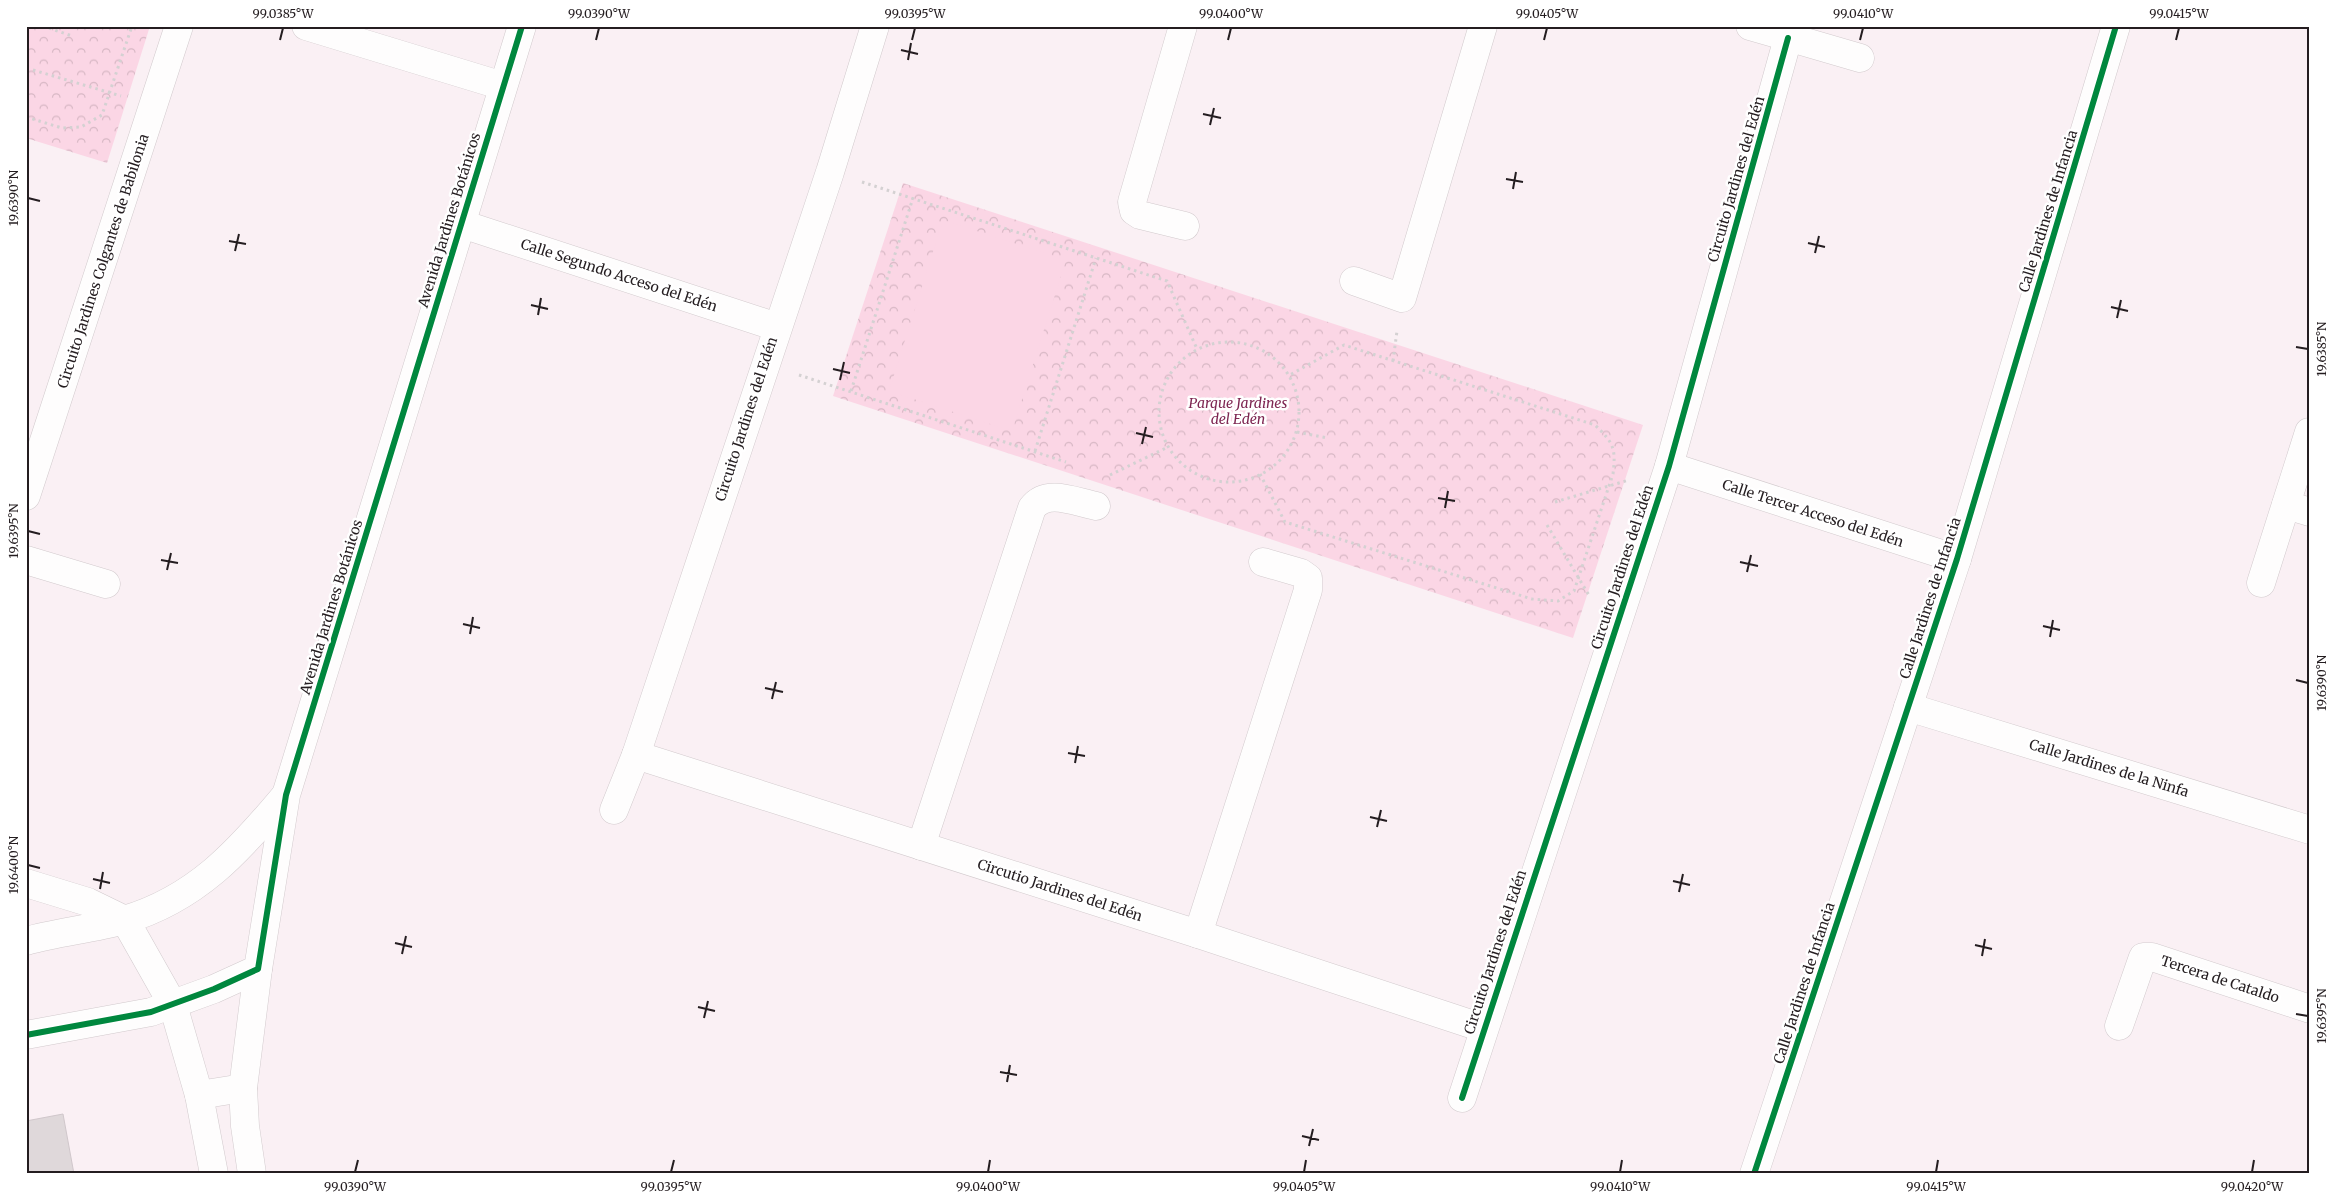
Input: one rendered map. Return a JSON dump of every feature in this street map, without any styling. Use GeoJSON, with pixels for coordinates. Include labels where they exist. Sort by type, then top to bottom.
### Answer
{"type":"FeatureCollection","features":[{"type":"Feature","properties":{"kind":"street","name":"Circuito Jardines Colgantes de Babilonia"},"geometry":{"type":"LineString","coordinates":[[26,496],[179,26]]}},
{"type":"Feature","properties":{"kind":"street"},"geometry":{"type":"LineString","coordinates":[[306,26],[503,86]]}},
{"type":"Feature","properties":{"kind":"street","name":"Avenida Jardines Botánicos"},"geometry":{"type":"LineString","coordinates":[[252,1174],[245,1126],[243,1088],[258,969],[286,795],[522,26]]}},
{"type":"Feature","properties":{"kind":"street","name":"Circuito Jardines del Edén"},"geometry":{"type":"LineString","coordinates":[[614,810],[636,755],[764,364],[830,172],[875,26]]}},
{"type":"Feature","properties":{"kind":"street"},"geometry":{"type":"LineString","coordinates":[[1183,26],[1132,202],[1134,211],[1140,215],[1185,226]]}},
{"type":"Feature","properties":{"kind":"street"},"geometry":{"type":"LineString","coordinates":[[1354,281],[1402,298],[1482,26]]}},
{"type":"Feature","properties":{"kind":"street"},"geometry":{"type":"LineString","coordinates":[[1750,26],[1860,58]]}},
{"type":"Feature","properties":{"kind":"street","name":"Calle Jardines de Infancia"},"geometry":{"type":"LineString","coordinates":[[1754,1174],[1957,559],[2116,26]]}},
{"type":"Feature","properties":{"kind":"street","name":"Circuito Jardines del Edén"},"geometry":{"type":"LineString","coordinates":[[1462,1098],[1611,637],[1669,466],[1788,38]]}},
{"type":"Feature","properties":{"kind":"street","name":"Calle Segundo Acceso del Edén"},"geometry":{"type":"LineString","coordinates":[[462,224],[777,327]]}},
{"type":"Feature","properties":{"kind":"street"},"geometry":{"type":"LineString","coordinates":[[2261,583],[2298,508],[2309,432]]}},
{"type":"Feature","properties":{"kind":"street","name":"Calle Tercer Acceso del Edén"},"geometry":{"type":"LineString","coordinates":[[1669,466],[1957,559]]}},
{"type":"Feature","properties":{"kind":"street"},"geometry":{"type":"LineString","coordinates":[[921,846],[1032,508],[1038,500],[1049,496],[1096,506]]}},
{"type":"Feature","properties":{"kind":"street"},"geometry":{"type":"LineString","coordinates":[[26,560],[106,584]]}},
{"type":"Feature","properties":{"kind":"street"},"geometry":{"type":"LineString","coordinates":[[1198,934],[1308,590],[1308,578],[1301,573],[1263,562]]}},
{"type":"Feature","properties":{"kind":"street","name":"Calle Jardines de la Ninfa"},"geometry":{"type":"LineString","coordinates":[[1908,707],[2310,830]]}},
{"type":"Feature","properties":{"kind":"street","name":"Circutio Jardines del Edén"},"geometry":{"type":"LineString","coordinates":[[636,755],[1198,934],[1484,1028]]}},
{"type":"Feature","properties":{"kind":"street","name":"Avenida Jardines Botánicos"},"geometry":{"type":"LineString","coordinates":[[26,941],[125,920],[167,903],[194,888],[243,845],[286,795]]}},
{"type":"Feature","properties":{"kind":"street"},"geometry":{"type":"LineString","coordinates":[[26,883],[88,902],[125,920],[173,1005],[199,1095],[214,1174]]}},
{"type":"Feature","properties":{"kind":"street","name":"Tercera de Cataldo"},"geometry":{"type":"LineString","coordinates":[[2119,1026],[2143,957],[2152,957],[2310,1009]]}},
{"type":"Feature","properties":{"kind":"street"},"geometry":{"type":"LineString","coordinates":[[26,1035],[111,1021],[173,1005],[258,969]]}},
{"type":"Feature","properties":{"kind":"street"},"geometry":{"type":"LineString","coordinates":[[199,1095],[243,1088]]}},
{"type":"Feature","properties":{"kind":"path"},"geometry":{"type":"LineString","coordinates":[[43,26],[72,36]]}},
{"type":"Feature","properties":{"kind":"path"},"geometry":{"type":"LineString","coordinates":[[26,113],[27,117],[62,128],[81,127],[102,115],[132,26]]}},
{"type":"Feature","properties":{"kind":"path"},"geometry":{"type":"LineString","coordinates":[[33,70],[154,106]]}},
{"type":"Feature","properties":{"kind":"path"},"geometry":{"type":"LineString","coordinates":[[830,172],[1167,281],[1197,349]]}},
{"type":"Feature","properties":{"kind":"path"},"geometry":{"type":"LineString","coordinates":[[852,391],[913,198]]}},
{"type":"Feature","properties":{"kind":"path"},"geometry":{"type":"LineString","coordinates":[[1035,451],[1096,258]]}},
{"type":"Feature","properties":{"kind":"path"},"geometry":{"type":"LineString","coordinates":[[1219,342],[1242,343],[1264,351],[1282,366],[1288,376],[1294,386],[1299,408],[1297,432],[1287,452],[1270,469],[1249,479],[1226,482],[1204,477],[1183,465],[1168,447],[1160,426],[1159,403],[1166,381],[1179,362],[1197,349],[1219,342]]}},
{"type":"Feature","properties":{"kind":"path"},"geometry":{"type":"LineString","coordinates":[[1260,474],[1285,522],[1532,599],[1558,601],[1574,591],[1608,487],[1616,454],[1609,438],[1595,425],[1344,345],[1288,376]]}},
{"type":"Feature","properties":{"kind":"path"},"geometry":{"type":"LineString","coordinates":[[764,364],[1072,464]]}},
{"type":"Feature","properties":{"kind":"path"},"geometry":{"type":"LineString","coordinates":[[1297,432],[1328,438]]}},
{"type":"Feature","properties":{"kind":"path"},"geometry":{"type":"LineString","coordinates":[[1109,476],[1168,447]]}},
{"type":"Feature","properties":{"kind":"path"},"geometry":{"type":"LineString","coordinates":[[1555,502],[1608,487],[1669,466]]}},
{"type":"Feature","properties":{"kind":"path"},"geometry":{"type":"LineString","coordinates":[[1547,525],[1611,637]]}},
{"type":"Feature","properties":{"kind":"green space"},"geometry":{"type":"Polygon","coordinates":[[[26,26],[150,26],[107,163],[26,138],[26,26]]]}},
{"type":"Feature","properties":{"kind":"green space","name":"Parque Jardines del Edén"},"geometry":{"type":"Polygon","coordinates":[[[903,183],[1643,425],[1573,638],[833,396],[903,183]]]}},
{"type":"Feature","properties":{"kind":"green space"},"geometry":{"type":"Polygon","coordinates":[[[943,220],[1066,260],[1012,431],[889,391],[943,220]]]}},
{"type":"Feature","properties":{"kind":"building"},"geometry":{"type":"Polygon","coordinates":[[[63,1114],[74,1174],[26,1174],[26,1121],[63,1114]]]}},
{"type":"Feature","properties":{"kind":"cycle path"},"geometry":{"type":"LineString","coordinates":[[26,1035],[151,1012],[214,989],[258,969],[286,795],[522,26]]}},
{"type":"Feature","properties":{"kind":"cycle path"},"geometry":{"type":"LineString","coordinates":[[1754,1174],[1957,559],[2116,26]]}},
{"type":"Feature","properties":{"kind":"cycle path"},"geometry":{"type":"LineString","coordinates":[[1462,1098],[1669,466],[1788,38]]}}]}
